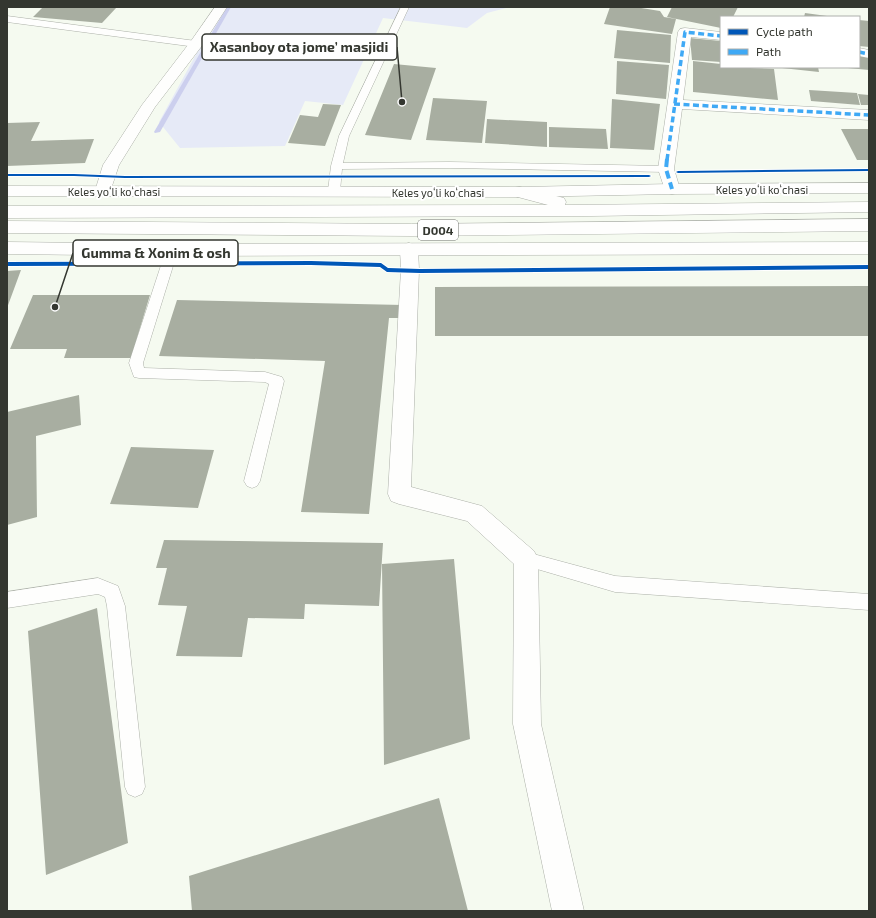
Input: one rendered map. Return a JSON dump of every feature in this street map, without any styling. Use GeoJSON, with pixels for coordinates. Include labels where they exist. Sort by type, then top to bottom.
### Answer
{"type":"FeatureCollection","features":[{"type":"Feature","properties":{"kind":"street"},"geometry":{"type":"LineString","coordinates":[[103,191],[111,165],[145,112],[196,44],[221,7]]}},
{"type":"Feature","properties":{"kind":"street"},"geometry":{"type":"LineString","coordinates":[[672,189],[666,169],[685,32],[720,36]]}},
{"type":"Feature","properties":{"kind":"street"},"geometry":{"type":"LineString","coordinates":[[674,104],[869,115]]}},
{"type":"Feature","properties":{"kind":"street","name":"Keles yoʻli koʻchasi"},"geometry":{"type":"LineString","coordinates":[[7,191],[520,192],[672,189],[869,188]]}},
{"type":"Feature","properties":{"kind":"street"},"geometry":{"type":"LineString","coordinates":[[520,192],[590,210]]}},
{"type":"Feature","properties":{"kind":"street","name":"Keles yoʻli koʻchasi"},"geometry":{"type":"LineString","coordinates":[[7,212],[590,210],[869,207]]}},
{"type":"Feature","properties":{"kind":"street","name":"D004"},"geometry":{"type":"LineString","coordinates":[[7,227],[411,230],[869,225]]}},
{"type":"Feature","properties":{"kind":"street"},"geometry":{"type":"LineString","coordinates":[[7,248],[172,250],[869,248]]}},
{"type":"Feature","properties":{"kind":"street"},"geometry":{"type":"LineString","coordinates":[[409,249],[399,494],[474,513],[526,559],[527,724],[568,911]]}},
{"type":"Feature","properties":{"kind":"lane"},"geometry":{"type":"LineString","coordinates":[[334,191],[337,166],[344,136],[405,7]]}},
{"type":"Feature","properties":{"kind":"lane"},"geometry":{"type":"LineString","coordinates":[[7,19],[196,44]]}},
{"type":"Feature","properties":{"kind":"lane"},"geometry":{"type":"LineString","coordinates":[[337,166],[449,165],[666,169]]}},
{"type":"Feature","properties":{"kind":"lane"},"geometry":{"type":"LineString","coordinates":[[172,250],[136,363],[139,373],[265,377],[277,381],[252,481]]}},
{"type":"Feature","properties":{"kind":"lane"},"geometry":{"type":"LineString","coordinates":[[526,559],[614,584],[869,602]]}},
{"type":"Feature","properties":{"kind":"lane"},"geometry":{"type":"LineString","coordinates":[[7,600],[98,586],[112,592],[116,606],[136,787]]}},
{"type":"Feature","properties":{"kind":"shaded area"},"geometry":{"type":"Polygon","coordinates":[[[222,7],[510,7],[487,13],[467,28],[383,18],[343,105],[305,101],[285,146],[180,148],[159,122],[222,7]]]}},
{"type":"Feature","properties":{"kind":"building"},"geometry":{"type":"Polygon","coordinates":[[[43,7],[117,7],[102,23],[33,17],[43,7]]]}},
{"type":"Feature","properties":{"kind":"building"},"geometry":{"type":"Polygon","coordinates":[[[610,7],[635,7],[660,11],[664,17],[676,19],[672,34],[604,24],[610,7]]]}},
{"type":"Feature","properties":{"kind":"building"},"geometry":{"type":"Polygon","coordinates":[[[672,7],[738,7],[734,16],[720,16],[720,28],[667,17],[672,7]]]}},
{"type":"Feature","properties":{"kind":"building"},"geometry":{"type":"Polygon","coordinates":[[[805,13],[827,16],[804,16],[805,13]]]}},
{"type":"Feature","properties":{"kind":"building"},"geometry":{"type":"Polygon","coordinates":[[[860,20],[869,21],[869,47],[860,46],[860,20]]]}},
{"type":"Feature","properties":{"kind":"building"},"geometry":{"type":"Polygon","coordinates":[[[617,30],[671,35],[670,63],[614,58],[617,30]]]}},
{"type":"Feature","properties":{"kind":"building"},"geometry":{"type":"Polygon","coordinates":[[[690,38],[720,41],[720,62],[692,60],[690,38]]]}},
{"type":"Feature","properties":{"kind":"building"},"geometry":{"type":"Polygon","coordinates":[[[860,53],[869,54],[869,70],[848,68],[860,68],[860,53]]]}},
{"type":"Feature","properties":{"kind":"building"},"geometry":{"type":"Polygon","coordinates":[[[617,61],[669,65],[666,99],[616,94],[617,61]]]}},
{"type":"Feature","properties":{"kind":"building"},"geometry":{"type":"Polygon","coordinates":[[[693,61],[720,64],[720,68],[774,69],[778,100],[693,92],[693,61]]]}},
{"type":"Feature","properties":{"kind":"building"},"geometry":{"type":"Polygon","coordinates":[[[394,64],[436,68],[411,140],[365,135],[394,64]]]}},
{"type":"Feature","properties":{"kind":"building"},"geometry":{"type":"Polygon","coordinates":[[[782,68],[818,68],[819,72],[782,68]]]}},
{"type":"Feature","properties":{"kind":"building"},"geometry":{"type":"Polygon","coordinates":[[[809,90],[857,93],[860,105],[811,101],[809,90]]]}},
{"type":"Feature","properties":{"kind":"building"},"geometry":{"type":"Polygon","coordinates":[[[858,94],[869,95],[869,105],[861,105],[858,94]]]}},
{"type":"Feature","properties":{"kind":"building"},"geometry":{"type":"Polygon","coordinates":[[[433,98],[487,101],[482,143],[426,140],[433,98]]]}},
{"type":"Feature","properties":{"kind":"building"},"geometry":{"type":"Polygon","coordinates":[[[612,99],[660,104],[654,150],[610,148],[612,99]]]}},
{"type":"Feature","properties":{"kind":"building"},"geometry":{"type":"Polygon","coordinates":[[[323,104],[341,105],[325,146],[288,143],[300,115],[318,117],[323,104]]]}},
{"type":"Feature","properties":{"kind":"building"},"geometry":{"type":"Polygon","coordinates":[[[487,119],[547,122],[547,147],[485,143],[487,119]]]}},
{"type":"Feature","properties":{"kind":"building"},"geometry":{"type":"Polygon","coordinates":[[[40,122],[31,141],[94,139],[85,163],[7,166],[7,123],[40,122]]]}},
{"type":"Feature","properties":{"kind":"building"},"geometry":{"type":"Polygon","coordinates":[[[549,127],[606,129],[608,149],[549,147],[549,127]]]}},
{"type":"Feature","properties":{"kind":"building"},"geometry":{"type":"Polygon","coordinates":[[[841,129],[869,129],[869,160],[857,160],[841,129]]]}},
{"type":"Feature","properties":{"kind":"building"},"geometry":{"type":"Polygon","coordinates":[[[21,270],[7,308],[7,271],[21,270]]]}},
{"type":"Feature","properties":{"kind":"building"},"geometry":{"type":"Polygon","coordinates":[[[869,286],[869,336],[435,336],[435,287],[869,286]]]}},
{"type":"Feature","properties":{"kind":"building"},"geometry":{"type":"Polygon","coordinates":[[[33,295],[150,295],[131,358],[64,358],[67,349],[10,349],[33,295]]]}},
{"type":"Feature","properties":{"kind":"building"},"geometry":{"type":"Polygon","coordinates":[[[177,300],[403,305],[402,318],[389,318],[369,514],[301,512],[325,361],[159,356],[177,300]]]}},
{"type":"Feature","properties":{"kind":"building"},"geometry":{"type":"Polygon","coordinates":[[[79,395],[81,425],[36,436],[37,517],[7,525],[7,412],[79,395]]]}},
{"type":"Feature","properties":{"kind":"building"},"geometry":{"type":"Polygon","coordinates":[[[131,447],[214,450],[198,508],[110,504],[131,447]]]}},
{"type":"Feature","properties":{"kind":"building"},"geometry":{"type":"Polygon","coordinates":[[[164,540],[383,543],[379,606],[305,604],[304,619],[248,618],[242,657],[176,656],[187,606],[158,605],[167,568],[156,568],[164,540]]]}},
{"type":"Feature","properties":{"kind":"building"},"geometry":{"type":"Polygon","coordinates":[[[454,559],[470,739],[384,765],[382,564],[454,559]]]}},
{"type":"Feature","properties":{"kind":"building"},"geometry":{"type":"Polygon","coordinates":[[[97,608],[128,843],[46,875],[28,631],[97,608]]]}},
{"type":"Feature","properties":{"kind":"building"},"geometry":{"type":"Polygon","coordinates":[[[439,798],[468,911],[192,911],[189,876],[439,798]]]}},
{"type":"Feature","properties":{"kind":"waterway"},"geometry":{"type":"LineString","coordinates":[[157,132],[229,7]]}},
{"type":"Feature","properties":{"kind":"marked path"},"geometry":{"type":"LineString","coordinates":[[672,189],[666,169],[685,32],[720,36]]}},
{"type":"Feature","properties":{"kind":"marked path"},"geometry":{"type":"LineString","coordinates":[[860,52],[869,54]]}},
{"type":"Feature","properties":{"kind":"marked path"},"geometry":{"type":"LineString","coordinates":[[674,104],[869,115]]}},
{"type":"Feature","properties":{"kind":"cycle path"},"geometry":{"type":"LineString","coordinates":[[678,172],[869,170]]}},
{"type":"Feature","properties":{"kind":"cycle path"},"geometry":{"type":"LineString","coordinates":[[7,175],[125,177],[649,176]]}},
{"type":"Feature","properties":{"kind":"cycle path"},"geometry":{"type":"LineString","coordinates":[[7,264],[311,263],[381,265],[387,270],[420,271],[869,267]]}},
{"type":"Feature","properties":{"kind":"place","name":"Xasanboy ota jome’ masjidi"},"geometry":{"type":"Point","coordinates":[402,102]}},
{"type":"Feature","properties":{"kind":"place","name":"Gumma & Xonim & osh"},"geometry":{"type":"Point","coordinates":[55,307]}}]}
